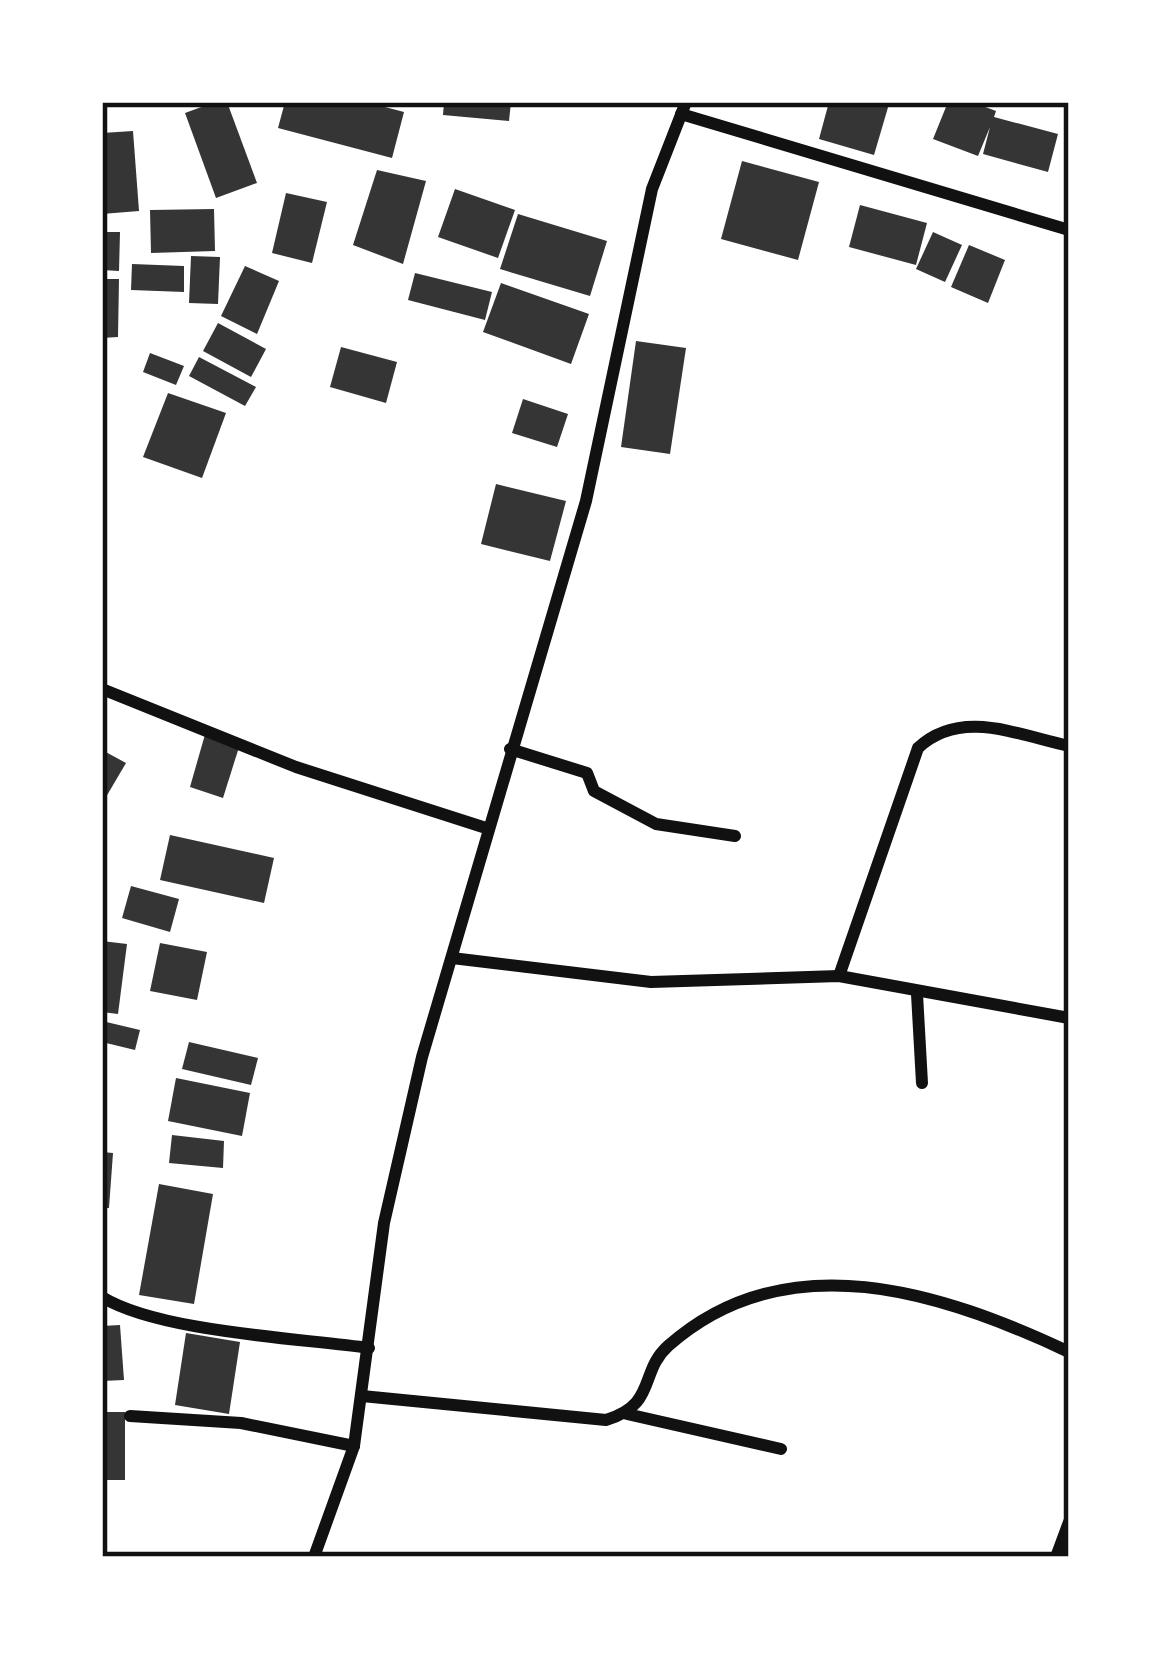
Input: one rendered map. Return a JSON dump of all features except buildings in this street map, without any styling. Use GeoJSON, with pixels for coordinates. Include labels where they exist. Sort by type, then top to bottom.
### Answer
{"type":"FeatureCollection","features":[{"type":"Feature","properties":{"kind":"street"},"geometry":{"type":"LineString","coordinates":[[314,1557],[354,1446],[384,1223],[487,828],[591,480],[652,189],[684,108],[1069,230]]}},
{"type":"Feature","properties":{"kind":"street"},"geometry":{"type":"LineString","coordinates":[[102,689],[296,767],[487,828]]}},
{"type":"Feature","properties":{"kind":"street"},"geometry":{"type":"LineString","coordinates":[[839,976],[918,748],[936,731],[963,723],[1069,746]]}},
{"type":"Feature","properties":{"kind":"street"},"geometry":{"type":"LineString","coordinates":[[510,749],[587,773],[594,791],[656,824],[735,836]]}},
{"type":"Feature","properties":{"kind":"street"},"geometry":{"type":"LineString","coordinates":[[452,958],[651,982],[839,976],[917,994],[1069,1018]]}},
{"type":"Feature","properties":{"kind":"street"},"geometry":{"type":"LineString","coordinates":[[917,994],[922,1083]]}},
{"type":"Feature","properties":{"kind":"street"},"geometry":{"type":"LineString","coordinates":[[627,1414],[643,1397],[663,1349],[718,1309],[805,1282],[907,1292],[1022,1330],[1069,1352]]}},
{"type":"Feature","properties":{"kind":"street"},"geometry":{"type":"LineString","coordinates":[[102,1299],[179,1324],[369,1348]]}},
{"type":"Feature","properties":{"kind":"street"},"geometry":{"type":"LineString","coordinates":[[362,1396],[606,1420],[627,1414],[781,1449]]}},
{"type":"Feature","properties":{"kind":"street"},"geometry":{"type":"LineString","coordinates":[[130,1416],[241,1423],[354,1446]]}},
{"type":"Feature","properties":{"kind":"street"},"geometry":{"type":"LineString","coordinates":[[1056,1557],[1069,1522]]}}]}
